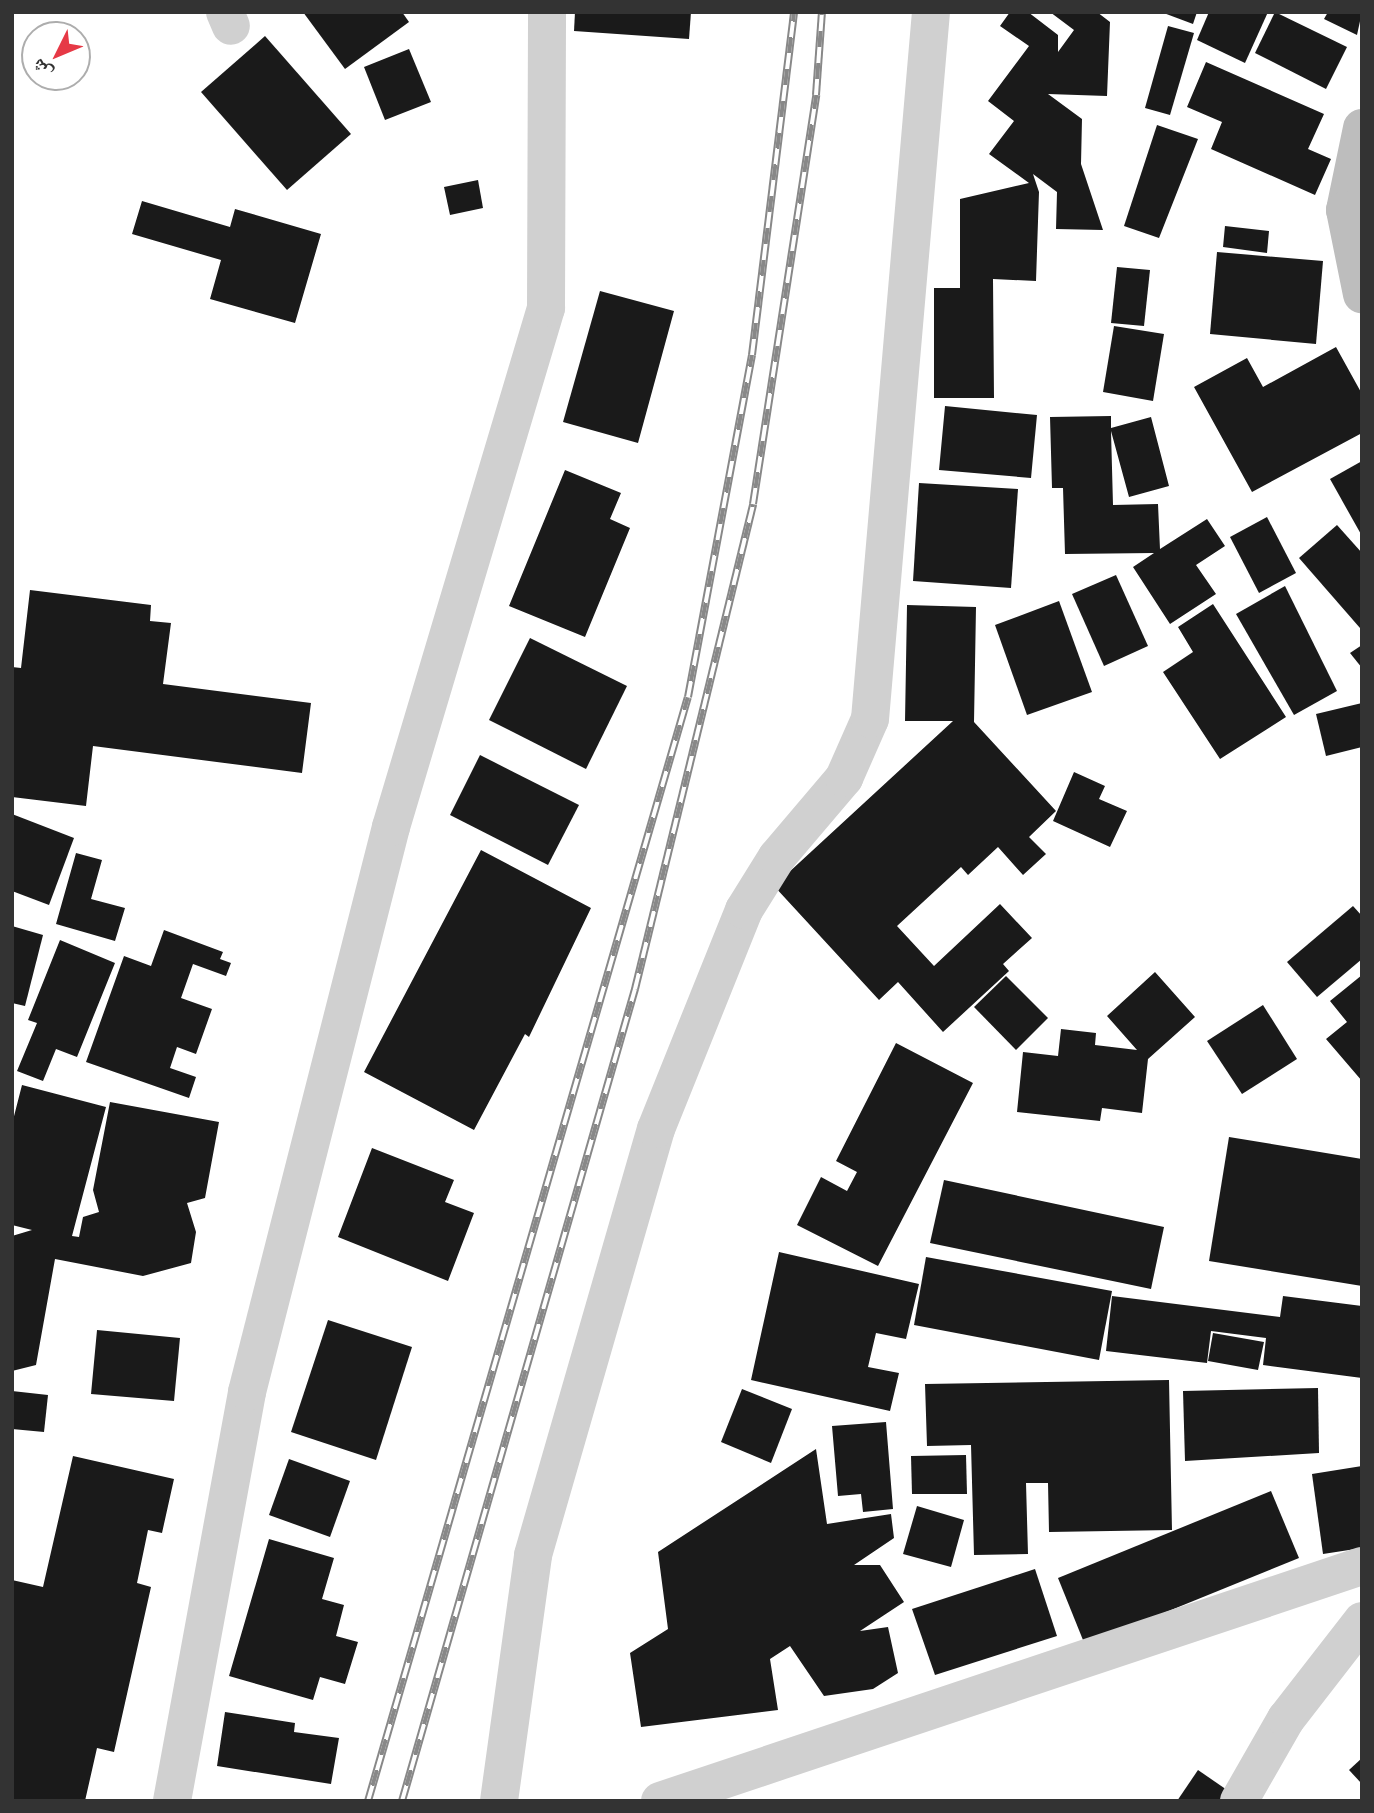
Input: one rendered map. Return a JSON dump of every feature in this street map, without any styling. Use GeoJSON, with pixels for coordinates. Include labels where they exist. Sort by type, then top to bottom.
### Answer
{"type":"FeatureCollection","features":[{"type":"Feature","properties":{"kind":"street"},"geometry":{"type":"LineString","coordinates":[[172,1801],[247,1392],[391,827],[546,308],[547,12]]}},
{"type":"Feature","properties":{"kind":"street"},"geometry":{"type":"LineString","coordinates":[[499,1801],[533,1555],[656,1129],[744,910],[777,857],[844,778],[870,719],[931,12]]}},
{"type":"Feature","properties":{"kind":"street"},"geometry":{"type":"LineString","coordinates":[[1362,128],[1345,210],[1362,294]]}},
{"type":"Feature","properties":{"kind":"street"},"geometry":{"type":"LineString","coordinates":[[660,1801],[1362,1566]]}},
{"type":"Feature","properties":{"kind":"street"},"geometry":{"type":"LineString","coordinates":[[1238,1801],[1286,1719],[1362,1621]]}},
{"type":"Feature","properties":{"kind":"building"},"geometry":{"type":"Polygon","coordinates":[[[303,12],[402,12],[409,22],[345,69],[303,12]]]}},
{"type":"Feature","properties":{"kind":"building"},"geometry":{"type":"Polygon","coordinates":[[[575,12],[691,12],[689,39],[574,31],[575,12]]]}},
{"type":"Feature","properties":{"kind":"building"},"geometry":{"type":"Polygon","coordinates":[[[1010,12],[1028,12],[1058,35],[1058,52],[1074,30],[1050,12],[1097,12],[1110,22],[1107,96],[1048,94],[1082,119],[1081,164],[1103,230],[1056,229],[1057,192],[1033,174],[1039,192],[1036,281],[993,279],[994,398],[934,398],[934,288],[960,288],[960,199],[1029,183],[989,154],[1014,121],[988,101],[1029,46],[1000,26],[1010,12]]]}},
{"type":"Feature","properties":{"kind":"building"},"geometry":{"type":"Polygon","coordinates":[[[1161,12],[1197,12],[1193,24],[1161,12]]]}},
{"type":"Feature","properties":{"kind":"building"},"geometry":{"type":"Polygon","coordinates":[[[1209,12],[1268,12],[1245,63],[1197,40],[1209,12]]]}},
{"type":"Feature","properties":{"kind":"building"},"geometry":{"type":"Polygon","coordinates":[[[1275,12],[1347,47],[1326,89],[1255,53],[1275,12]]]}},
{"type":"Feature","properties":{"kind":"building"},"geometry":{"type":"Polygon","coordinates":[[[1328,12],[1362,12],[1357,35],[1324,19],[1328,12]]]}},
{"type":"Feature","properties":{"kind":"building"},"geometry":{"type":"Polygon","coordinates":[[[1168,26],[1194,33],[1170,115],[1145,108],[1168,26]]]}},
{"type":"Feature","properties":{"kind":"building"},"geometry":{"type":"Polygon","coordinates":[[[265,36],[351,134],[287,190],[201,92],[265,36]]]}},
{"type":"Feature","properties":{"kind":"building"},"geometry":{"type":"Polygon","coordinates":[[[409,49],[431,102],[385,120],[364,67],[409,49]]]}},
{"type":"Feature","properties":{"kind":"building"},"geometry":{"type":"Polygon","coordinates":[[[1206,62],[1324,114],[1308,149],[1331,159],[1315,195],[1211,149],[1222,122],[1187,107],[1206,62]]]}},
{"type":"Feature","properties":{"kind":"building"},"geometry":{"type":"Polygon","coordinates":[[[1157,125],[1198,139],[1159,238],[1124,226],[1157,125]]]}},
{"type":"Feature","properties":{"kind":"building"},"geometry":{"type":"Polygon","coordinates":[[[478,180],[483,208],[450,215],[444,187],[478,180]]]}},
{"type":"Feature","properties":{"kind":"building"},"geometry":{"type":"Polygon","coordinates":[[[142,201],[230,227],[235,209],[321,234],[295,323],[210,299],[221,260],[132,234],[142,201]]]}},
{"type":"Feature","properties":{"kind":"building"},"geometry":{"type":"Polygon","coordinates":[[[1225,226],[1269,231],[1267,253],[1223,247],[1225,226]]]}},
{"type":"Feature","properties":{"kind":"building"},"geometry":{"type":"Polygon","coordinates":[[[1217,252],[1323,261],[1316,344],[1210,334],[1217,252]]]}},
{"type":"Feature","properties":{"kind":"building"},"geometry":{"type":"Polygon","coordinates":[[[1117,267],[1150,270],[1144,326],[1111,323],[1117,267]]]}},
{"type":"Feature","properties":{"kind":"building"},"geometry":{"type":"Polygon","coordinates":[[[600,291],[674,311],[638,443],[563,422],[600,291]]]}},
{"type":"Feature","properties":{"kind":"building"},"geometry":{"type":"Polygon","coordinates":[[[1114,326],[1164,334],[1153,401],[1103,392],[1114,326]]]}},
{"type":"Feature","properties":{"kind":"building"},"geometry":{"type":"Polygon","coordinates":[[[1336,347],[1362,394],[1362,433],[1252,492],[1194,387],[1247,358],[1263,387],[1336,347]]]}},
{"type":"Feature","properties":{"kind":"building"},"geometry":{"type":"Polygon","coordinates":[[[945,406],[1037,415],[1031,478],[939,470],[945,406]]]}},
{"type":"Feature","properties":{"kind":"building"},"geometry":{"type":"Polygon","coordinates":[[[1111,416],[1111,428],[1151,417],[1169,486],[1129,497],[1111,431],[1113,505],[1158,504],[1160,549],[1207,519],[1225,546],[1196,565],[1216,594],[1170,624],[1133,567],[1154,553],[1065,554],[1063,488],[1052,488],[1050,417],[1111,416]]]}},
{"type":"Feature","properties":{"kind":"building"},"geometry":{"type":"Polygon","coordinates":[[[1362,461],[1362,536],[1330,479],[1362,461]]]}},
{"type":"Feature","properties":{"kind":"building"},"geometry":{"type":"Polygon","coordinates":[[[565,470],[621,493],[610,519],[630,528],[585,637],[509,606],[565,470]]]}},
{"type":"Feature","properties":{"kind":"building"},"geometry":{"type":"Polygon","coordinates":[[[919,483],[1018,489],[1011,588],[913,581],[919,483]]]}},
{"type":"Feature","properties":{"kind":"building"},"geometry":{"type":"Polygon","coordinates":[[[1267,517],[1296,573],[1259,593],[1230,537],[1267,517]]]}},
{"type":"Feature","properties":{"kind":"building"},"geometry":{"type":"Polygon","coordinates":[[[1337,525],[1362,553],[1360,628],[1299,558],[1337,525]]]}},
{"type":"Feature","properties":{"kind":"building"},"geometry":{"type":"Polygon","coordinates":[[[1116,575],[1148,646],[1104,666],[1072,594],[1116,575]]]}},
{"type":"Feature","properties":{"kind":"building"},"geometry":{"type":"Polygon","coordinates":[[[1285,586],[1337,691],[1294,715],[1236,614],[1285,586]]]}},
{"type":"Feature","properties":{"kind":"building"},"geometry":{"type":"Polygon","coordinates":[[[30,590],[151,605],[150,621],[171,623],[163,684],[311,703],[302,773],[93,746],[86,806],[12,797],[12,667],[21,668],[30,590]]]}},
{"type":"Feature","properties":{"kind":"building"},"geometry":{"type":"Polygon","coordinates":[[[1059,601],[1092,692],[1027,715],[995,625],[1059,601]]]}},
{"type":"Feature","properties":{"kind":"building"},"geometry":{"type":"Polygon","coordinates":[[[1213,604],[1286,717],[1220,759],[1163,672],[1193,652],[1178,627],[1213,604]]]}},
{"type":"Feature","properties":{"kind":"building"},"geometry":{"type":"Polygon","coordinates":[[[907,605],[976,607],[974,722],[1056,811],[1029,837],[1046,854],[1023,875],[998,847],[968,875],[961,867],[897,926],[934,966],[1000,904],[1032,938],[1003,964],[1009,971],[943,1032],[898,982],[879,1000],[774,886],[953,721],[905,721],[907,605]]]}},
{"type":"Feature","properties":{"kind":"building"},"geometry":{"type":"Polygon","coordinates":[[[530,638],[627,686],[586,769],[489,720],[530,638]]]}},
{"type":"Feature","properties":{"kind":"building"},"geometry":{"type":"Polygon","coordinates":[[[1362,645],[1362,668],[1350,653],[1362,645]]]}},
{"type":"Feature","properties":{"kind":"building"},"geometry":{"type":"Polygon","coordinates":[[[1362,703],[1362,747],[1326,756],[1316,714],[1362,703]]]}},
{"type":"Feature","properties":{"kind":"building"},"geometry":{"type":"Polygon","coordinates":[[[480,755],[579,805],[548,865],[450,815],[480,755]]]}},
{"type":"Feature","properties":{"kind":"building"},"geometry":{"type":"Polygon","coordinates":[[[1074,772],[1105,786],[1099,799],[1127,811],[1110,847],[1053,821],[1074,772]]]}},
{"type":"Feature","properties":{"kind":"building"},"geometry":{"type":"Polygon","coordinates":[[[12,814],[74,838],[49,905],[12,891],[12,814]]]}},
{"type":"Feature","properties":{"kind":"building"},"geometry":{"type":"Polygon","coordinates":[[[481,850],[591,908],[529,1037],[525,1034],[474,1130],[364,1072],[481,850]]]}},
{"type":"Feature","properties":{"kind":"building"},"geometry":{"type":"Polygon","coordinates":[[[76,853],[102,860],[91,899],[125,908],[115,941],[56,924],[76,853]]]}},
{"type":"Feature","properties":{"kind":"building"},"geometry":{"type":"Polygon","coordinates":[[[1353,906],[1362,916],[1362,959],[1317,997],[1287,962],[1353,906]]]}},
{"type":"Feature","properties":{"kind":"building"},"geometry":{"type":"Polygon","coordinates":[[[12,926],[43,935],[25,1006],[12,1003],[12,926]]]}},
{"type":"Feature","properties":{"kind":"building"},"geometry":{"type":"Polygon","coordinates":[[[164,930],[223,952],[220,959],[231,963],[226,976],[193,964],[181,998],[212,1009],[196,1054],[177,1047],[170,1068],[196,1077],[189,1098],[86,1062],[124,956],[151,966],[164,930]]]}},
{"type":"Feature","properties":{"kind":"building"},"geometry":{"type":"Polygon","coordinates":[[[60,940],[115,963],[77,1057],[56,1049],[43,1081],[17,1071],[37,1023],[28,1020],[60,940]]]}},
{"type":"Feature","properties":{"kind":"building"},"geometry":{"type":"Polygon","coordinates":[[[1155,972],[1195,1017],[1148,1059],[1142,1113],[1102,1108],[1100,1121],[1017,1112],[1023,1052],[1058,1056],[1061,1029],[1096,1033],[1095,1045],[1137,1050],[1107,1016],[1155,972]]]}},
{"type":"Feature","properties":{"kind":"building"},"geometry":{"type":"Polygon","coordinates":[[[1362,975],[1362,1081],[1326,1039],[1347,1022],[1330,1001],[1362,975]]]}},
{"type":"Feature","properties":{"kind":"building"},"geometry":{"type":"Polygon","coordinates":[[[1006,976],[1048,1018],[1016,1050],[974,1007],[1006,976]]]}},
{"type":"Feature","properties":{"kind":"building"},"geometry":{"type":"Polygon","coordinates":[[[1263,1005],[1297,1059],[1242,1094],[1207,1041],[1263,1005]]]}},
{"type":"Feature","properties":{"kind":"building"},"geometry":{"type":"Polygon","coordinates":[[[896,1043],[973,1083],[878,1266],[797,1225],[821,1177],[847,1191],[857,1172],[836,1161],[896,1043]]]}},
{"type":"Feature","properties":{"kind":"building"},"geometry":{"type":"Polygon","coordinates":[[[22,1085],[106,1107],[72,1236],[79,1237],[83,1217],[99,1212],[93,1190],[110,1102],[219,1122],[205,1198],[187,1203],[196,1232],[191,1263],[143,1276],[55,1259],[36,1365],[12,1371],[12,1236],[32,1230],[12,1225],[12,1124],[22,1085]]]}},
{"type":"Feature","properties":{"kind":"building"},"geometry":{"type":"Polygon","coordinates":[[[1229,1137],[1362,1159],[1362,1286],[1209,1261],[1229,1137]]]}},
{"type":"Feature","properties":{"kind":"building"},"geometry":{"type":"Polygon","coordinates":[[[372,1148],[454,1180],[445,1202],[474,1213],[448,1281],[338,1237],[372,1148]]]}},
{"type":"Feature","properties":{"kind":"building"},"geometry":{"type":"Polygon","coordinates":[[[944,1180],[1164,1227],[1151,1289],[930,1243],[944,1180]]]}},
{"type":"Feature","properties":{"kind":"building"},"geometry":{"type":"Polygon","coordinates":[[[779,1252],[919,1284],[906,1339],[876,1333],[868,1367],[899,1373],[890,1411],[751,1380],[779,1252]]]}},
{"type":"Feature","properties":{"kind":"building"},"geometry":{"type":"Polygon","coordinates":[[[926,1257],[1112,1291],[1099,1360],[914,1325],[926,1257]]]}},
{"type":"Feature","properties":{"kind":"building"},"geometry":{"type":"Polygon","coordinates":[[[1112,1296],[1280,1317],[1283,1296],[1362,1306],[1362,1378],[1263,1365],[1266,1338],[1211,1331],[1207,1363],[1106,1351],[1112,1296]]]}},
{"type":"Feature","properties":{"kind":"building"},"geometry":{"type":"Polygon","coordinates":[[[328,1320],[412,1347],[376,1460],[291,1432],[328,1320]]]}},
{"type":"Feature","properties":{"kind":"building"},"geometry":{"type":"Polygon","coordinates":[[[97,1330],[180,1338],[174,1401],[91,1394],[97,1330]]]}},
{"type":"Feature","properties":{"kind":"building"},"geometry":{"type":"Polygon","coordinates":[[[1213,1333],[1264,1342],[1258,1370],[1208,1361],[1213,1333]]]}},
{"type":"Feature","properties":{"kind":"building"},"geometry":{"type":"Polygon","coordinates":[[[1169,1380],[1172,1530],[1049,1532],[1048,1483],[1026,1483],[1028,1554],[974,1555],[971,1445],[927,1446],[925,1384],[1169,1380]]]}},
{"type":"Feature","properties":{"kind":"building"},"geometry":{"type":"Polygon","coordinates":[[[1318,1388],[1319,1453],[1185,1461],[1183,1391],[1318,1388]]]}},
{"type":"Feature","properties":{"kind":"building"},"geometry":{"type":"Polygon","coordinates":[[[742,1389],[792,1409],[771,1463],[721,1442],[742,1389]]]}},
{"type":"Feature","properties":{"kind":"building"},"geometry":{"type":"Polygon","coordinates":[[[12,1391],[48,1395],[44,1432],[12,1429],[12,1391]]]}},
{"type":"Feature","properties":{"kind":"building"},"geometry":{"type":"Polygon","coordinates":[[[886,1422],[893,1509],[863,1512],[861,1494],[838,1496],[832,1426],[886,1422]]]}},
{"type":"Feature","properties":{"kind":"building"},"geometry":{"type":"Polygon","coordinates":[[[816,1449],[827,1524],[891,1514],[894,1538],[854,1565],[880,1565],[904,1602],[860,1631],[888,1627],[898,1673],[873,1689],[824,1696],[790,1646],[770,1659],[778,1710],[641,1727],[630,1653],[668,1629],[658,1552],[816,1449]]]}},
{"type":"Feature","properties":{"kind":"building"},"geometry":{"type":"Polygon","coordinates":[[[966,1455],[967,1494],[912,1494],[911,1456],[966,1455]]]}},
{"type":"Feature","properties":{"kind":"building"},"geometry":{"type":"Polygon","coordinates":[[[73,1456],[174,1479],[162,1533],[148,1530],[137,1583],[151,1587],[114,1752],[97,1748],[85,1801],[12,1801],[12,1580],[43,1587],[73,1456]]]}},
{"type":"Feature","properties":{"kind":"building"},"geometry":{"type":"Polygon","coordinates":[[[289,1459],[350,1481],[330,1537],[269,1515],[289,1459]]]}},
{"type":"Feature","properties":{"kind":"building"},"geometry":{"type":"Polygon","coordinates":[[[1362,1466],[1362,1548],[1323,1554],[1312,1474],[1362,1466]]]}},
{"type":"Feature","properties":{"kind":"building"},"geometry":{"type":"Polygon","coordinates":[[[1271,1491],[1299,1558],[1085,1645],[1058,1578],[1271,1491]]]}},
{"type":"Feature","properties":{"kind":"building"},"geometry":{"type":"Polygon","coordinates":[[[917,1506],[964,1520],[951,1567],[903,1554],[917,1506]]]}},
{"type":"Feature","properties":{"kind":"building"},"geometry":{"type":"Polygon","coordinates":[[[269,1539],[334,1558],[322,1599],[344,1605],[336,1636],[358,1642],[345,1684],[320,1677],[313,1700],[229,1676],[269,1539]]]}},
{"type":"Feature","properties":{"kind":"building"},"geometry":{"type":"Polygon","coordinates":[[[1035,1569],[1057,1636],[935,1675],[912,1609],[1035,1569]]]}},
{"type":"Feature","properties":{"kind":"building"},"geometry":{"type":"Polygon","coordinates":[[[225,1712],[295,1723],[294,1732],[339,1738],[331,1784],[217,1766],[225,1712]]]}},
{"type":"Feature","properties":{"kind":"building"},"geometry":{"type":"Polygon","coordinates":[[[1362,1758],[1362,1784],[1349,1770],[1362,1758]]]}},
{"type":"Feature","properties":{"kind":"building"},"geometry":{"type":"Polygon","coordinates":[[[1198,1770],[1243,1801],[1177,1801],[1198,1770]]]}},
{"type":"Feature","properties":{"kind":"railway"},"geometry":{"type":"LineString","coordinates":[[368,1801],[688,697],[752,355],[794,12]]}},
{"type":"Feature","properties":{"kind":"railway"},"geometry":{"type":"LineString","coordinates":[[402,1801],[635,989],[753,504],[816,95],[822,12]]}}]}
